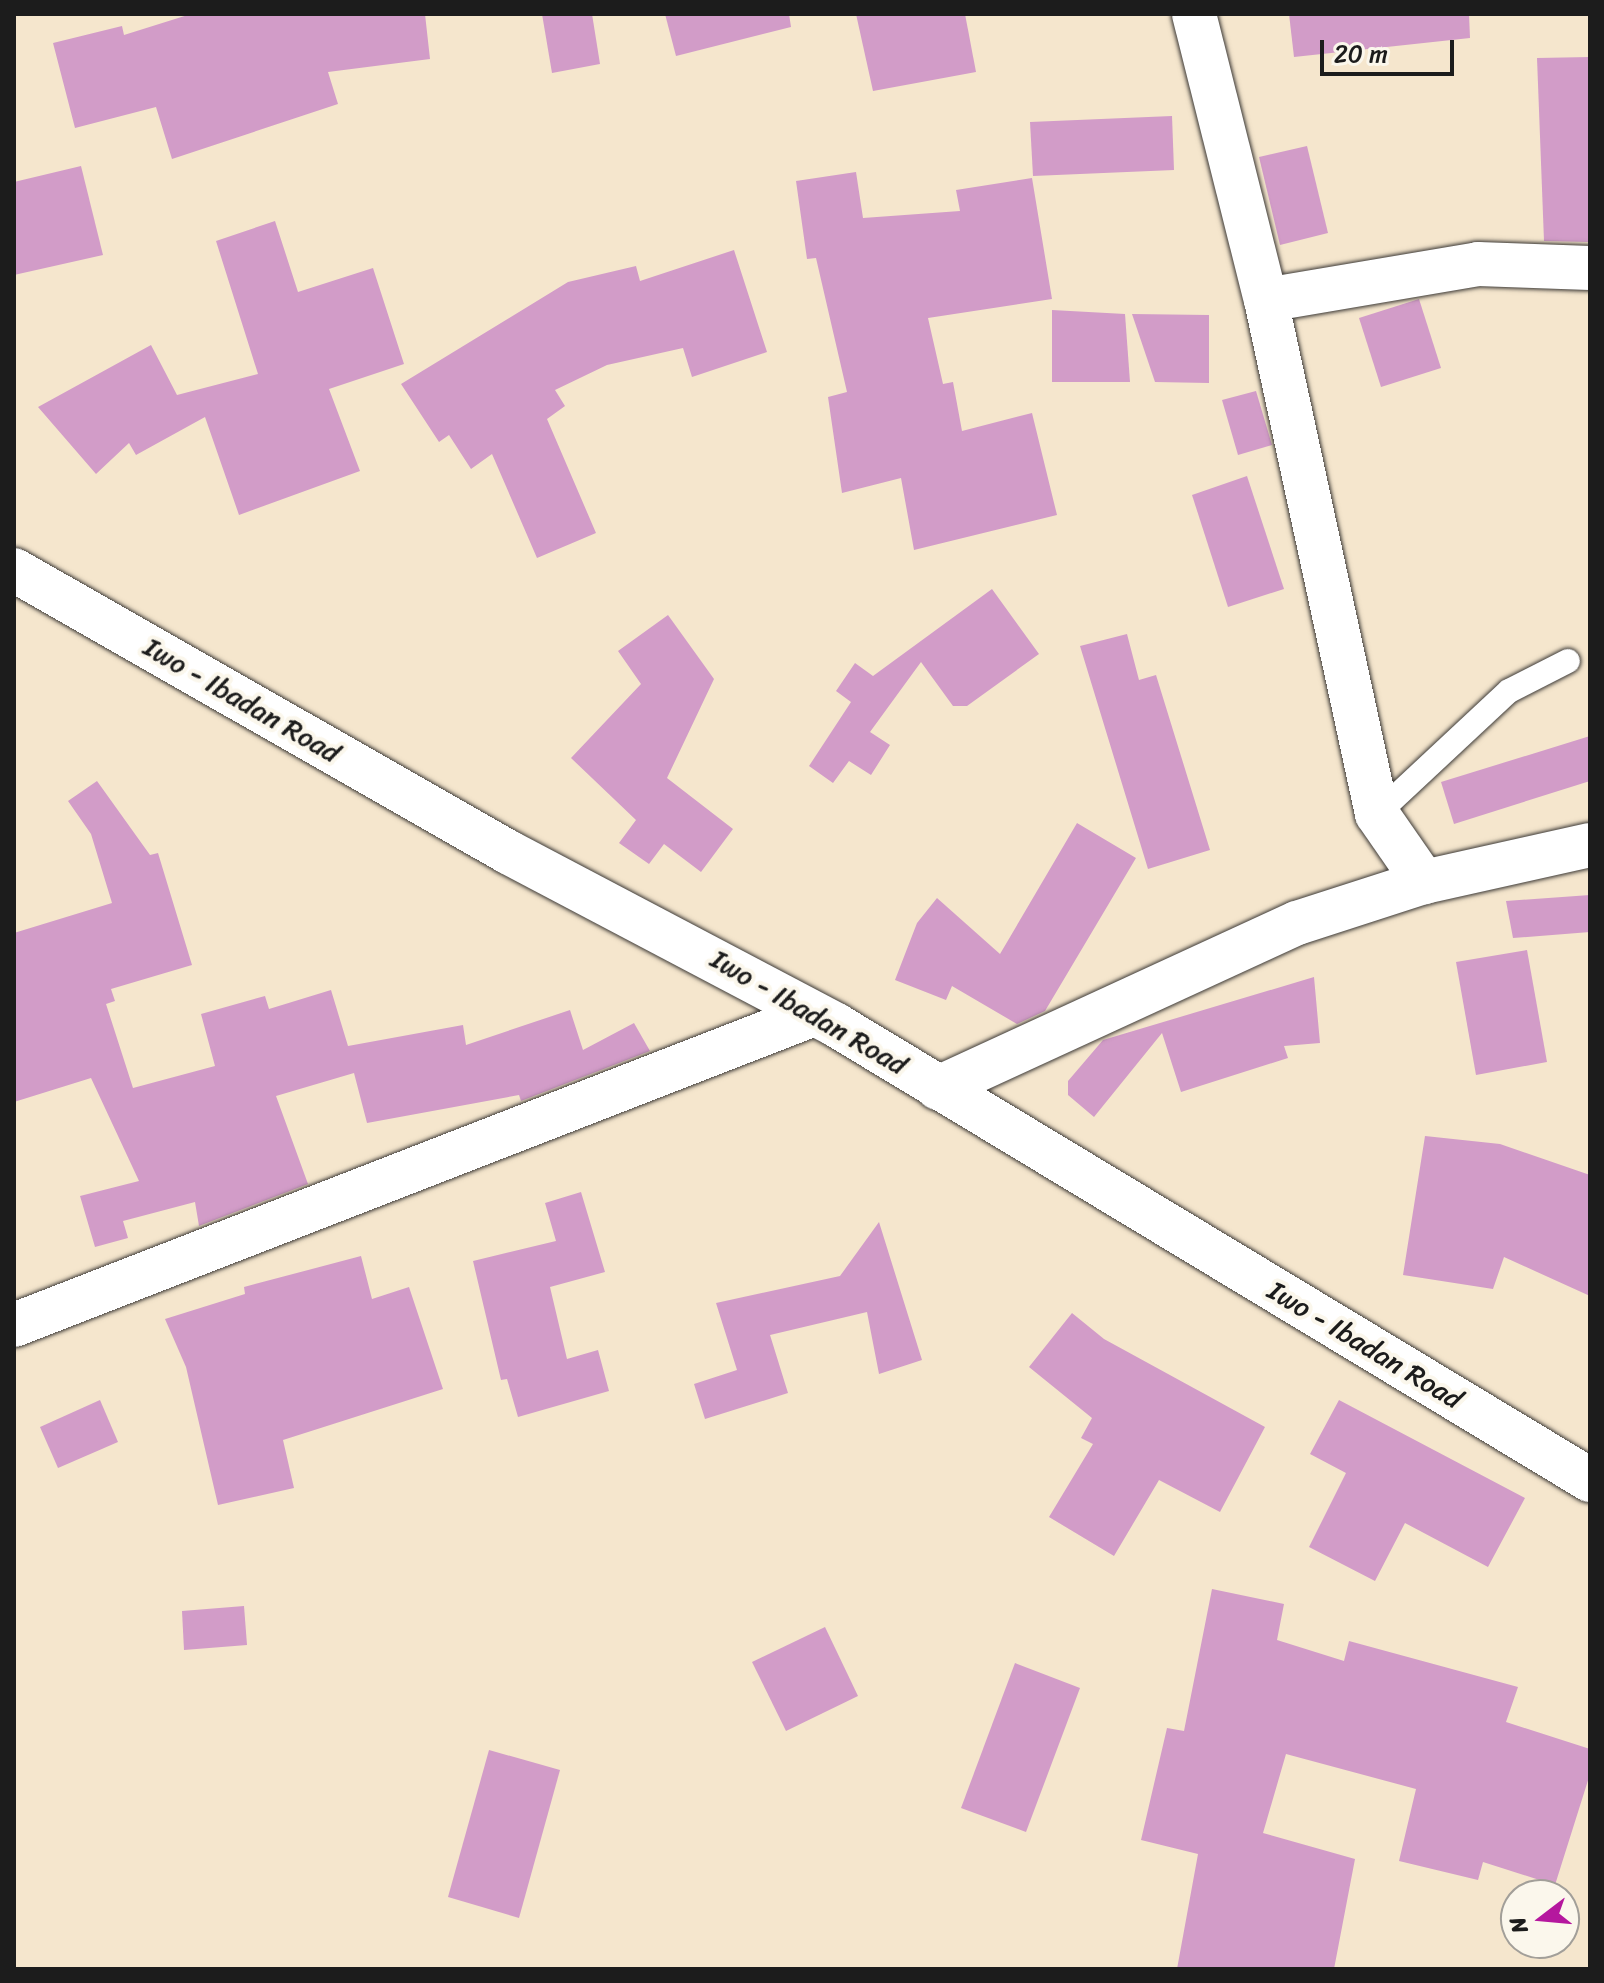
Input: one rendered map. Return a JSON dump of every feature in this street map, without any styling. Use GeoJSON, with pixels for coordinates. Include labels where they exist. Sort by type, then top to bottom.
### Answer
{"type":"FeatureCollection","features":[{"type":"Feature","properties":{"kind":"street"},"geometry":{"type":"LineString","coordinates":[[1194,14],[1266,300],[1377,814],[1424,882]]}},
{"type":"Feature","properties":{"kind":"street"},"geometry":{"type":"LineString","coordinates":[[1266,300],[1478,264],[1590,268]]}},
{"type":"Feature","properties":{"kind":"street","name":"Iwo - Ibadan Road"},"geometry":{"type":"LineString","coordinates":[[14,570],[508,852],[814,1014],[1590,1480]]}},
{"type":"Feature","properties":{"kind":"street"},"geometry":{"type":"LineString","coordinates":[[938,1088],[1297,923],[1424,882],[1590,845]]}},
{"type":"Feature","properties":{"kind":"street"},"geometry":{"type":"LineString","coordinates":[[14,1325],[814,1014]]}},
{"type":"Feature","properties":{"kind":"lane"},"geometry":{"type":"LineString","coordinates":[[1377,814],[1509,691],[1568,661]]}},
{"type":"Feature","properties":{"kind":"building"},"geometry":{"type":"Polygon","coordinates":[[[191,14],[425,14],[430,59],[328,72],[338,104],[172,159],[156,107],[75,128],[53,43],[122,26],[124,35],[191,14]]]}},
{"type":"Feature","properties":{"kind":"building"},"geometry":{"type":"Polygon","coordinates":[[[542,14],[592,14],[600,64],[552,73],[542,14]]]}},
{"type":"Feature","properties":{"kind":"building"},"geometry":{"type":"Polygon","coordinates":[[[665,14],[789,14],[791,27],[676,56],[665,14]]]}},
{"type":"Feature","properties":{"kind":"building"},"geometry":{"type":"Polygon","coordinates":[[[856,14],[965,14],[976,72],[873,91],[856,14]]]}},
{"type":"Feature","properties":{"kind":"building"},"geometry":{"type":"Polygon","coordinates":[[[1289,14],[1469,14],[1470,38],[1294,57],[1289,14]]]}},
{"type":"Feature","properties":{"kind":"building"},"geometry":{"type":"Polygon","coordinates":[[[1590,57],[1590,242],[1544,241],[1537,58],[1590,57]]]}},
{"type":"Feature","properties":{"kind":"building"},"geometry":{"type":"Polygon","coordinates":[[[1172,116],[1174,170],[1033,176],[1030,122],[1172,116]]]}},
{"type":"Feature","properties":{"kind":"building"},"geometry":{"type":"Polygon","coordinates":[[[1307,146],[1328,233],[1280,245],[1259,157],[1307,146]]]}},
{"type":"Feature","properties":{"kind":"building"},"geometry":{"type":"Polygon","coordinates":[[[81,166],[103,255],[14,275],[14,182],[81,166]]]}},
{"type":"Feature","properties":{"kind":"building"},"geometry":{"type":"Polygon","coordinates":[[[856,172],[863,218],[960,211],[956,190],[1032,178],[1052,299],[928,318],[943,384],[953,382],[962,431],[1032,413],[1057,515],[914,550],[901,478],[842,493],[828,397],[847,392],[816,258],[807,259],[796,181],[856,172]]]}},
{"type":"Feature","properties":{"kind":"building"},"geometry":{"type":"Polygon","coordinates":[[[275,221],[298,292],[373,268],[404,364],[329,389],[360,471],[239,515],[205,417],[136,455],[129,443],[96,474],[38,407],[151,345],[177,395],[258,374],[216,241],[275,221]]]}},
{"type":"Feature","properties":{"kind":"building"},"geometry":{"type":"Polygon","coordinates":[[[734,250],[767,352],[692,377],[683,348],[607,365],[555,390],[565,406],[547,419],[596,533],[537,558],[492,454],[471,469],[449,435],[439,442],[401,384],[568,282],[636,266],[640,281],[734,250]]]}},
{"type":"Feature","properties":{"kind":"building"},"geometry":{"type":"Polygon","coordinates":[[[1419,299],[1441,368],[1381,387],[1359,318],[1419,299]]]}},
{"type":"Feature","properties":{"kind":"building"},"geometry":{"type":"Polygon","coordinates":[[[1052,310],[1125,314],[1130,382],[1052,382],[1052,310]]]}},
{"type":"Feature","properties":{"kind":"building"},"geometry":{"type":"Polygon","coordinates":[[[1132,314],[1209,315],[1209,383],[1155,382],[1132,314]]]}},
{"type":"Feature","properties":{"kind":"building"},"geometry":{"type":"Polygon","coordinates":[[[1256,391],[1272,445],[1238,455],[1222,400],[1256,391]]]}},
{"type":"Feature","properties":{"kind":"building"},"geometry":{"type":"Polygon","coordinates":[[[1247,476],[1284,589],[1228,607],[1192,495],[1247,476]]]}},
{"type":"Feature","properties":{"kind":"building"},"geometry":{"type":"Polygon","coordinates":[[[992,589],[1039,654],[967,706],[953,706],[921,662],[870,732],[890,745],[871,775],[849,761],[833,783],[809,766],[851,702],[836,691],[855,663],[873,676],[992,589]]]}},
{"type":"Feature","properties":{"kind":"building"},"geometry":{"type":"Polygon","coordinates":[[[668,615],[714,679],[667,778],[733,829],[701,872],[664,844],[649,864],[619,843],[636,820],[571,758],[641,684],[618,651],[668,615]]]}},
{"type":"Feature","properties":{"kind":"building"},"geometry":{"type":"Polygon","coordinates":[[[1127,634],[1139,680],[1156,675],[1210,850],[1148,869],[1080,646],[1127,634]]]}},
{"type":"Feature","properties":{"kind":"building"},"geometry":{"type":"Polygon","coordinates":[[[1590,736],[1590,781],[1454,824],[1441,782],[1590,736]]]}},
{"type":"Feature","properties":{"kind":"building"},"geometry":{"type":"Polygon","coordinates":[[[97,781],[150,855],[158,853],[192,965],[111,989],[115,1001],[106,1004],[133,1088],[215,1066],[201,1014],[265,996],[269,1009],[331,990],[348,1046],[463,1025],[466,1045],[570,1010],[583,1050],[634,1023],[650,1051],[521,1101],[519,1095],[367,1123],[354,1073],[276,1096],[308,1184],[199,1226],[195,1202],[123,1221],[128,1238],[95,1247],[80,1196],[139,1181],[91,1078],[14,1102],[14,933],[112,903],[91,834],[68,801],[97,781]]]}},
{"type":"Feature","properties":{"kind":"building"},"geometry":{"type":"Polygon","coordinates":[[[1077,823],[1136,858],[1045,1011],[1017,1024],[952,986],[946,1000],[895,980],[917,923],[937,898],[1000,954],[1077,823]]]}},
{"type":"Feature","properties":{"kind":"building"},"geometry":{"type":"Polygon","coordinates":[[[1590,895],[1590,932],[1513,938],[1506,901],[1590,895]]]}},
{"type":"Feature","properties":{"kind":"building"},"geometry":{"type":"Polygon","coordinates":[[[1527,950],[1547,1062],[1476,1075],[1456,962],[1527,950]]]}},
{"type":"Feature","properties":{"kind":"building"},"geometry":{"type":"Polygon","coordinates":[[[1314,977],[1320,1043],[1284,1046],[1288,1058],[1181,1092],[1162,1033],[1094,1117],[1068,1095],[1068,1081],[1103,1040],[1314,977]]]}},
{"type":"Feature","properties":{"kind":"building"},"geometry":{"type":"Polygon","coordinates":[[[1425,1136],[1500,1144],[1590,1175],[1590,1296],[1504,1257],[1493,1289],[1403,1275],[1425,1136]]]}},
{"type":"Feature","properties":{"kind":"building"},"geometry":{"type":"Polygon","coordinates":[[[581,1192],[605,1272],[550,1287],[567,1359],[598,1350],[609,1391],[518,1417],[507,1379],[501,1380],[473,1261],[556,1241],[545,1203],[581,1192]]]}},
{"type":"Feature","properties":{"kind":"building"},"geometry":{"type":"Polygon","coordinates":[[[879,1222],[922,1360],[879,1374],[867,1312],[770,1335],[788,1393],[705,1419],[694,1384],[737,1370],[716,1303],[840,1276],[879,1222]]]}},
{"type":"Feature","properties":{"kind":"building"},"geometry":{"type":"Polygon","coordinates":[[[361,1256],[372,1299],[409,1287],[443,1389],[283,1440],[294,1488],[218,1505],[186,1367],[165,1319],[245,1294],[244,1287],[361,1256]]]}},
{"type":"Feature","properties":{"kind":"building"},"geometry":{"type":"Polygon","coordinates":[[[1072,1313],[1104,1339],[1265,1427],[1220,1512],[1159,1480],[1114,1556],[1049,1517],[1093,1444],[1081,1438],[1092,1418],[1029,1367],[1072,1313]]]}},
{"type":"Feature","properties":{"kind":"building"},"geometry":{"type":"Polygon","coordinates":[[[100,1400],[118,1442],[58,1468],[40,1427],[100,1400]]]}},
{"type":"Feature","properties":{"kind":"building"},"geometry":{"type":"Polygon","coordinates":[[[1339,1400],[1525,1498],[1488,1567],[1405,1523],[1375,1581],[1309,1547],[1346,1473],[1310,1454],[1339,1400]]]}},
{"type":"Feature","properties":{"kind":"building"},"geometry":{"type":"Polygon","coordinates":[[[1212,1589],[1284,1604],[1277,1640],[1344,1661],[1349,1641],[1518,1687],[1506,1722],[1590,1749],[1590,1774],[1557,1879],[1536,1879],[1483,1862],[1478,1880],[1399,1861],[1416,1789],[1286,1754],[1263,1833],[1355,1859],[1334,1969],[1177,1969],[1198,1854],[1141,1840],[1167,1728],[1184,1731],[1212,1589]]]}},
{"type":"Feature","properties":{"kind":"building"},"geometry":{"type":"Polygon","coordinates":[[[244,1606],[247,1645],[184,1650],[182,1611],[244,1606]]]}},
{"type":"Feature","properties":{"kind":"building"},"geometry":{"type":"Polygon","coordinates":[[[825,1627],[858,1696],[786,1731],[752,1662],[825,1627]]]}},
{"type":"Feature","properties":{"kind":"building"},"geometry":{"type":"Polygon","coordinates":[[[1015,1663],[1080,1688],[1026,1832],[961,1808],[1015,1663]]]}},
{"type":"Feature","properties":{"kind":"building"},"geometry":{"type":"Polygon","coordinates":[[[489,1750],[560,1770],[519,1918],[448,1897],[489,1750]]]}}]}
